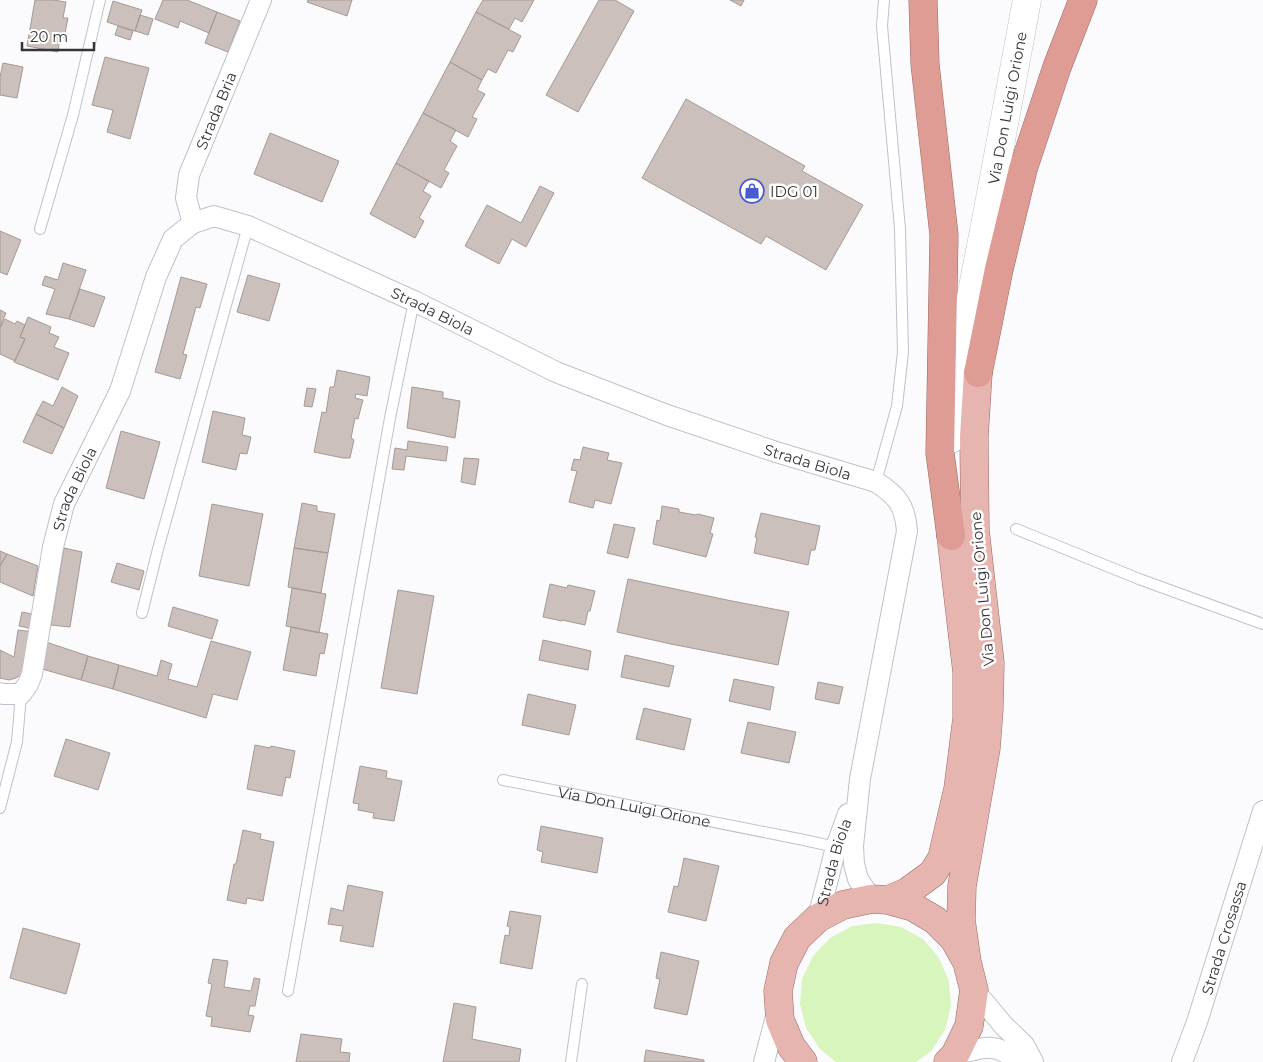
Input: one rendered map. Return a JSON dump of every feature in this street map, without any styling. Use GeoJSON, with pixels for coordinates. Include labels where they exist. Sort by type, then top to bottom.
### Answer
{"type":"FeatureCollection","features":[{"type":"Feature","properties":{"kind":"highway"},"geometry":{"type":"LineString","coordinates":[[923,0],[925,64],[944,235],[940,453],[951,536]]}},
{"type":"Feature","properties":{"kind":"highway"},"geometry":{"type":"LineString","coordinates":[[978,373],[999,269],[1023,169],[1057,67],[1083,0]]}},
{"type":"Feature","properties":{"kind":"main road","name":"Via Don Luigi Orione"},"geometry":{"type":"LineString","coordinates":[[879,900],[907,892],[933,873],[942,858],[958,789],[967,718],[967,672],[951,536],[950,449],[959,359],[1027,0]]}},
{"type":"Feature","properties":{"kind":"main road","name":"Via Don Luigi Orione"},"geometry":{"type":"LineString","coordinates":[[967,962],[961,920],[962,886],[986,748],[990,691],[990,663],[975,530],[974,437],[987,215]]}},
{"type":"Feature","properties":{"kind":"main road"},"geometry":{"type":"LineString","coordinates":[[803,1062],[791,1046],[780,1020],[778,991],[784,963],[797,938],[818,918],[843,905],[879,900],[913,907],[935,920],[954,939],[967,962],[974,990],[969,1026],[951,1059]]}},
{"type":"Feature","properties":{"kind":"street","name":"Strada Bria"},"geometry":{"type":"LineString","coordinates":[[193,223],[186,198],[189,175],[261,0]]}},
{"type":"Feature","properties":{"kind":"street","name":"Strada Biola"},"geometry":{"type":"LineString","coordinates":[[21,694],[32,674],[53,546],[64,504],[120,391],[156,277],[173,239],[193,223],[214,216],[248,226],[414,301],[556,372],[667,416],[776,452],[876,482],[889,490],[899,502],[906,516],[907,532],[845,849],[818,918]]}},
{"type":"Feature","properties":{"kind":"street"},"geometry":{"type":"LineString","coordinates":[[0,693],[21,694]]}},
{"type":"Feature","properties":{"kind":"street","name":"Strada Crosassa"},"geometry":{"type":"LineString","coordinates":[[1182,1062],[1197,1022],[1263,812]]}},
{"type":"Feature","properties":{"kind":"street","name":"Strada Biola"},"geometry":{"type":"LineString","coordinates":[[845,849],[854,864],[858,879],[879,900]]}},
{"type":"Feature","properties":{"kind":"street"},"geometry":{"type":"LineString","coordinates":[[974,990],[1004,1026],[1024,1045],[1033,1062]]}},
{"type":"Feature","properties":{"kind":"street"},"geometry":{"type":"LineString","coordinates":[[764,1062],[779,1004]]}},
{"type":"Feature","properties":{"kind":"street"},"geometry":{"type":"LineString","coordinates":[[951,1059],[980,1048],[998,1048],[1017,1062]]}},
{"type":"Feature","properties":{"kind":"lane"},"geometry":{"type":"LineString","coordinates":[[40,229],[73,115],[100,0]]}},
{"type":"Feature","properties":{"kind":"lane"},"geometry":{"type":"LineString","coordinates":[[876,482],[897,406],[903,352],[900,229],[882,26],[884,0]]}},
{"type":"Feature","properties":{"kind":"lane"},"geometry":{"type":"LineString","coordinates":[[142,612],[248,226]]}},
{"type":"Feature","properties":{"kind":"lane"},"geometry":{"type":"LineString","coordinates":[[288,991],[390,418],[414,301]]}},
{"type":"Feature","properties":{"kind":"lane"},"geometry":{"type":"LineString","coordinates":[[1016,530],[1139,579],[1263,624]]}},
{"type":"Feature","properties":{"kind":"lane"},"geometry":{"type":"LineString","coordinates":[[0,808],[17,742],[21,694]]}},
{"type":"Feature","properties":{"kind":"lane","name":"Via Don Luigi Orione"},"geometry":{"type":"LineString","coordinates":[[503,780],[845,849]]}},
{"type":"Feature","properties":{"kind":"lane"},"geometry":{"type":"LineString","coordinates":[[571,1062],[582,984]]}},
{"type":"Feature","properties":{"kind":"green space"},"geometry":{"type":"Polygon","coordinates":[[[877,923],[901,927],[923,939],[939,958],[949,981],[951,1006],[945,1030],[931,1051],[916,1062],[836,1062],[820,1049],[806,1028],[800,1004],[802,979],[813,956],[830,938],[852,926],[877,923]]]}},
{"type":"Feature","properties":{"kind":"building"},"geometry":{"type":"Polygon","coordinates":[[[35,0],[66,2],[63,18],[68,18],[64,38],[60,37],[58,52],[27,46],[35,0]]]}},
{"type":"Feature","properties":{"kind":"building"},"geometry":{"type":"Polygon","coordinates":[[[163,0],[187,0],[217,12],[209,33],[180,21],[178,28],[155,19],[163,0]]]}},
{"type":"Feature","properties":{"kind":"building"},"geometry":{"type":"Polygon","coordinates":[[[308,0],[352,0],[347,16],[307,2],[308,0]]]}},
{"type":"Feature","properties":{"kind":"building"},"geometry":{"type":"Polygon","coordinates":[[[483,0],[534,0],[522,22],[515,18],[509,29],[476,12],[483,0]]]}},
{"type":"Feature","properties":{"kind":"building"},"geometry":{"type":"Polygon","coordinates":[[[599,0],[615,0],[634,11],[578,112],[546,95],[599,0]]]}},
{"type":"Feature","properties":{"kind":"building"},"geometry":{"type":"Polygon","coordinates":[[[730,0],[744,0],[741,6],[730,0]]]}},
{"type":"Feature","properties":{"kind":"building"},"geometry":{"type":"Polygon","coordinates":[[[113,1],[142,10],[135,31],[107,22],[113,1]]]}},
{"type":"Feature","properties":{"kind":"building"},"geometry":{"type":"Polygon","coordinates":[[[217,12],[240,21],[228,52],[205,43],[217,12]]]}},
{"type":"Feature","properties":{"kind":"building"},"geometry":{"type":"Polygon","coordinates":[[[476,12],[521,36],[513,52],[508,50],[496,73],[488,69],[482,80],[450,62],[476,12]]]}},
{"type":"Feature","properties":{"kind":"building"},"geometry":{"type":"Polygon","coordinates":[[[140,15],[153,19],[148,35],[135,31],[140,15]]]}},
{"type":"Feature","properties":{"kind":"building"},"geometry":{"type":"Polygon","coordinates":[[[118,26],[133,31],[130,40],[115,35],[118,26]]]}},
{"type":"Feature","properties":{"kind":"building"},"geometry":{"type":"Polygon","coordinates":[[[105,57],[149,68],[130,139],[107,132],[113,110],[92,105],[105,57]]]}},
{"type":"Feature","properties":{"kind":"building"},"geometry":{"type":"Polygon","coordinates":[[[450,62],[482,80],[477,90],[485,94],[472,117],[477,119],[468,137],[423,113],[450,62]]]}},
{"type":"Feature","properties":{"kind":"building"},"geometry":{"type":"Polygon","coordinates":[[[3,63],[23,67],[17,98],[0,95],[0,77],[3,63]]]}},
{"type":"Feature","properties":{"kind":"building","name":"IDG 01"},"geometry":{"type":"Polygon","coordinates":[[[686,99],[805,166],[802,171],[863,205],[826,270],[766,236],[761,244],[642,178],[686,99]]]}},
{"type":"Feature","properties":{"kind":"building"},"geometry":{"type":"Polygon","coordinates":[[[423,113],[456,130],[450,141],[457,146],[444,170],[449,173],[441,188],[396,163],[423,113]]]}},
{"type":"Feature","properties":{"kind":"building"},"geometry":{"type":"Polygon","coordinates":[[[270,133],[339,161],[322,202],[254,174],[270,133]]]}},
{"type":"Feature","properties":{"kind":"building"},"geometry":{"type":"Polygon","coordinates":[[[396,163],[429,181],[423,191],[431,196],[419,218],[424,221],[415,238],[370,214],[396,163]]]}},
{"type":"Feature","properties":{"kind":"building"},"geometry":{"type":"Polygon","coordinates":[[[540,186],[554,193],[526,247],[512,239],[499,264],[465,246],[487,205],[521,223],[540,186]]]}},
{"type":"Feature","properties":{"kind":"building"},"geometry":{"type":"Polygon","coordinates":[[[0,231],[21,240],[7,275],[0,272],[0,231]]]}},
{"type":"Feature","properties":{"kind":"building"},"geometry":{"type":"Polygon","coordinates":[[[63,263],[86,270],[69,319],[46,314],[55,289],[42,285],[45,276],[58,280],[63,263]]]}},
{"type":"Feature","properties":{"kind":"building"},"geometry":{"type":"Polygon","coordinates":[[[248,275],[280,284],[269,321],[237,312],[248,275]]]}},
{"type":"Feature","properties":{"kind":"building"},"geometry":{"type":"Polygon","coordinates":[[[181,277],[207,284],[200,308],[196,307],[183,354],[187,355],[180,379],[155,372],[181,277]]]}},
{"type":"Feature","properties":{"kind":"building"},"geometry":{"type":"Polygon","coordinates":[[[80,289],[105,297],[94,327],[69,319],[80,289]]]}},
{"type":"Feature","properties":{"kind":"building"},"geometry":{"type":"Polygon","coordinates":[[[0,310],[6,313],[0,327],[0,310]]]}},
{"type":"Feature","properties":{"kind":"building"},"geometry":{"type":"Polygon","coordinates":[[[28,317],[51,327],[49,333],[59,337],[54,347],[69,353],[58,380],[14,362],[25,339],[20,337],[28,317]]]}},
{"type":"Feature","properties":{"kind":"building"},"geometry":{"type":"Polygon","coordinates":[[[5,319],[15,324],[17,321],[25,325],[20,337],[25,339],[15,361],[0,354],[0,328],[5,319]]]}},
{"type":"Feature","properties":{"kind":"building"},"geometry":{"type":"Polygon","coordinates":[[[337,370],[370,377],[367,396],[356,394],[355,398],[363,400],[358,419],[355,418],[351,438],[354,440],[350,458],[314,452],[322,412],[326,413],[330,387],[334,387],[337,370]]]}},
{"type":"Feature","properties":{"kind":"building"},"geometry":{"type":"Polygon","coordinates":[[[62,387],[78,396],[64,428],[36,414],[43,401],[53,406],[62,387]]]}},
{"type":"Feature","properties":{"kind":"building"},"geometry":{"type":"Polygon","coordinates":[[[412,387],[443,392],[443,398],[460,401],[455,438],[407,428],[412,387]]]}},
{"type":"Feature","properties":{"kind":"building"},"geometry":{"type":"Polygon","coordinates":[[[307,388],[316,389],[312,407],[304,406],[307,388]]]}},
{"type":"Feature","properties":{"kind":"building"},"geometry":{"type":"Polygon","coordinates":[[[213,411],[245,418],[242,435],[251,437],[247,454],[240,453],[236,470],[202,462],[213,411]]]}},
{"type":"Feature","properties":{"kind":"building"},"geometry":{"type":"Polygon","coordinates":[[[36,414],[64,428],[52,454],[23,442],[36,414]]]}},
{"type":"Feature","properties":{"kind":"building"},"geometry":{"type":"Polygon","coordinates":[[[121,431],[160,442],[144,499],[106,488],[121,431]]]}},
{"type":"Feature","properties":{"kind":"building"},"geometry":{"type":"Polygon","coordinates":[[[408,441],[448,447],[446,461],[406,456],[404,470],[392,469],[395,448],[407,450],[408,441]]]}},
{"type":"Feature","properties":{"kind":"building"},"geometry":{"type":"Polygon","coordinates":[[[583,447],[609,453],[607,460],[622,463],[611,504],[595,500],[593,508],[569,502],[577,471],[571,470],[574,459],[580,460],[583,447]]]}},
{"type":"Feature","properties":{"kind":"building"},"geometry":{"type":"Polygon","coordinates":[[[464,458],[479,459],[475,485],[461,482],[464,458]]]}},
{"type":"Feature","properties":{"kind":"building"},"geometry":{"type":"Polygon","coordinates":[[[302,503],[317,506],[317,511],[335,514],[328,553],[294,548],[302,503]]]}},
{"type":"Feature","properties":{"kind":"building"},"geometry":{"type":"Polygon","coordinates":[[[212,504],[263,514],[249,586],[199,576],[212,504]]]}},
{"type":"Feature","properties":{"kind":"building"},"geometry":{"type":"Polygon","coordinates":[[[662,506],[679,509],[679,512],[714,518],[710,533],[713,534],[706,557],[653,544],[657,520],[660,521],[662,506]]]}},
{"type":"Feature","properties":{"kind":"building"},"geometry":{"type":"Polygon","coordinates":[[[761,513],[820,526],[815,550],[811,550],[808,565],[754,553],[757,538],[755,537],[761,513]]]}},
{"type":"Feature","properties":{"kind":"building"},"geometry":{"type":"Polygon","coordinates":[[[614,524],[635,528],[628,558],[607,553],[614,524]]]}},
{"type":"Feature","properties":{"kind":"building"},"geometry":{"type":"Polygon","coordinates":[[[64,548],[82,552],[70,627],[51,625],[64,548]]]}},
{"type":"Feature","properties":{"kind":"building"},"geometry":{"type":"Polygon","coordinates":[[[294,548],[328,553],[321,593],[288,587],[294,548]]]}},
{"type":"Feature","properties":{"kind":"building"},"geometry":{"type":"Polygon","coordinates":[[[0,551],[7,554],[0,566],[0,551]]]}},
{"type":"Feature","properties":{"kind":"building"},"geometry":{"type":"Polygon","coordinates":[[[7,554],[38,566],[33,596],[0,582],[0,566],[7,554]]]}},
{"type":"Feature","properties":{"kind":"building"},"geometry":{"type":"Polygon","coordinates":[[[117,563],[144,571],[139,590],[111,582],[117,563]]]}},
{"type":"Feature","properties":{"kind":"building"},"geometry":{"type":"Polygon","coordinates":[[[628,579],[789,612],[778,665],[617,632],[628,579]]]}},
{"type":"Feature","properties":{"kind":"building"},"geometry":{"type":"Polygon","coordinates":[[[550,584],[567,588],[568,585],[595,591],[585,625],[543,617],[550,584]]]}},
{"type":"Feature","properties":{"kind":"building"},"geometry":{"type":"Polygon","coordinates":[[[292,588],[326,594],[319,633],[286,626],[292,588]]]}},
{"type":"Feature","properties":{"kind":"building"},"geometry":{"type":"Polygon","coordinates":[[[398,590],[434,596],[417,694],[381,688],[398,590]]]}},
{"type":"Feature","properties":{"kind":"building"},"geometry":{"type":"Polygon","coordinates":[[[173,607],[218,620],[212,639],[168,626],[173,607]]]}},
{"type":"Feature","properties":{"kind":"building"},"geometry":{"type":"Polygon","coordinates":[[[22,612],[36,615],[33,629],[19,626],[22,612]]]}},
{"type":"Feature","properties":{"kind":"building"},"geometry":{"type":"Polygon","coordinates":[[[291,627],[328,634],[324,654],[320,653],[316,676],[283,670],[291,627]]]}},
{"type":"Feature","properties":{"kind":"building"},"geometry":{"type":"Polygon","coordinates":[[[18,630],[33,632],[22,674],[9,680],[0,678],[0,650],[14,657],[18,630]]]}},
{"type":"Feature","properties":{"kind":"building"},"geometry":{"type":"Polygon","coordinates":[[[543,640],[591,651],[588,670],[539,660],[543,640]]]}},
{"type":"Feature","properties":{"kind":"building"},"geometry":{"type":"Polygon","coordinates":[[[211,641],[251,652],[237,700],[213,694],[206,718],[113,689],[119,665],[157,676],[161,660],[172,664],[168,679],[197,687],[211,641]]]}},
{"type":"Feature","properties":{"kind":"building"},"geometry":{"type":"Polygon","coordinates":[[[46,642],[88,656],[81,680],[42,669],[46,642]]]}},
{"type":"Feature","properties":{"kind":"building"},"geometry":{"type":"Polygon","coordinates":[[[625,655],[674,666],[669,687],[621,677],[625,655]]]}},
{"type":"Feature","properties":{"kind":"building"},"geometry":{"type":"Polygon","coordinates":[[[88,656],[119,665],[113,689],[81,680],[88,656]]]}},
{"type":"Feature","properties":{"kind":"building"},"geometry":{"type":"Polygon","coordinates":[[[734,679],[774,687],[770,710],[729,701],[734,679]]]}},
{"type":"Feature","properties":{"kind":"building"},"geometry":{"type":"Polygon","coordinates":[[[818,682],[843,687],[839,704],[815,699],[818,682]]]}},
{"type":"Feature","properties":{"kind":"building"},"geometry":{"type":"Polygon","coordinates":[[[528,694],[576,705],[569,735],[522,725],[528,694]]]}},
{"type":"Feature","properties":{"kind":"building"},"geometry":{"type":"Polygon","coordinates":[[[644,708],[691,719],[684,750],[636,739],[644,708]]]}},
{"type":"Feature","properties":{"kind":"building"},"geometry":{"type":"Polygon","coordinates":[[[748,722],[796,732],[789,763],[741,753],[748,722]]]}},
{"type":"Feature","properties":{"kind":"building"},"geometry":{"type":"Polygon","coordinates":[[[66,739],[110,753],[98,790],[54,776],[66,739]]]}},
{"type":"Feature","properties":{"kind":"building"},"geometry":{"type":"Polygon","coordinates":[[[255,745],[295,751],[290,778],[286,777],[282,796],[247,789],[255,745]]]}},
{"type":"Feature","properties":{"kind":"building"},"geometry":{"type":"Polygon","coordinates":[[[360,766],[387,771],[386,778],[402,781],[394,821],[373,818],[374,813],[358,810],[359,804],[353,803],[360,766]]]}},
{"type":"Feature","properties":{"kind":"building"},"geometry":{"type":"Polygon","coordinates":[[[541,826],[603,838],[597,873],[541,862],[543,852],[537,850],[541,826]]]}},
{"type":"Feature","properties":{"kind":"building"},"geometry":{"type":"Polygon","coordinates":[[[243,830],[261,834],[260,839],[274,842],[263,901],[247,898],[246,904],[227,900],[243,830]]]}},
{"type":"Feature","properties":{"kind":"building"},"geometry":{"type":"Polygon","coordinates":[[[684,858],[719,866],[706,921],[668,912],[674,886],[678,887],[684,858]]]}},
{"type":"Feature","properties":{"kind":"building"},"geometry":{"type":"Polygon","coordinates":[[[348,885],[383,892],[373,947],[340,941],[343,926],[328,924],[331,908],[343,911],[348,885]]]}},
{"type":"Feature","properties":{"kind":"building"},"geometry":{"type":"Polygon","coordinates":[[[510,911],[541,916],[532,969],[500,963],[505,935],[509,936],[510,927],[507,926],[510,911]]]}},
{"type":"Feature","properties":{"kind":"building"},"geometry":{"type":"Polygon","coordinates":[[[23,928],[80,944],[66,994],[10,978],[23,928]]]}},
{"type":"Feature","properties":{"kind":"building"},"geometry":{"type":"Polygon","coordinates":[[[661,952],[699,961],[687,1015],[654,1008],[660,979],[656,978],[661,952]]]}},
{"type":"Feature","properties":{"kind":"building"},"geometry":{"type":"Polygon","coordinates":[[[213,959],[228,961],[224,987],[251,991],[254,978],[260,979],[255,1006],[250,1006],[248,1015],[254,1016],[250,1032],[211,1026],[212,1017],[206,1016],[212,984],[208,983],[213,959]]]}},
{"type":"Feature","properties":{"kind":"building"},"geometry":{"type":"Polygon","coordinates":[[[454,1003],[476,1007],[472,1039],[521,1049],[519,1062],[443,1062],[454,1003]]]}},
{"type":"Feature","properties":{"kind":"building"},"geometry":{"type":"Polygon","coordinates":[[[301,1034],[342,1039],[340,1052],[350,1053],[349,1062],[296,1062],[301,1034]]]}},
{"type":"Feature","properties":{"kind":"building"},"geometry":{"type":"Polygon","coordinates":[[[646,1050],[704,1060],[704,1062],[644,1062],[646,1050]]]}},
{"type":"Feature","properties":{"kind":"place","name":"IDG 01"},"geometry":{"type":"Point","coordinates":[752,191]}}]}
